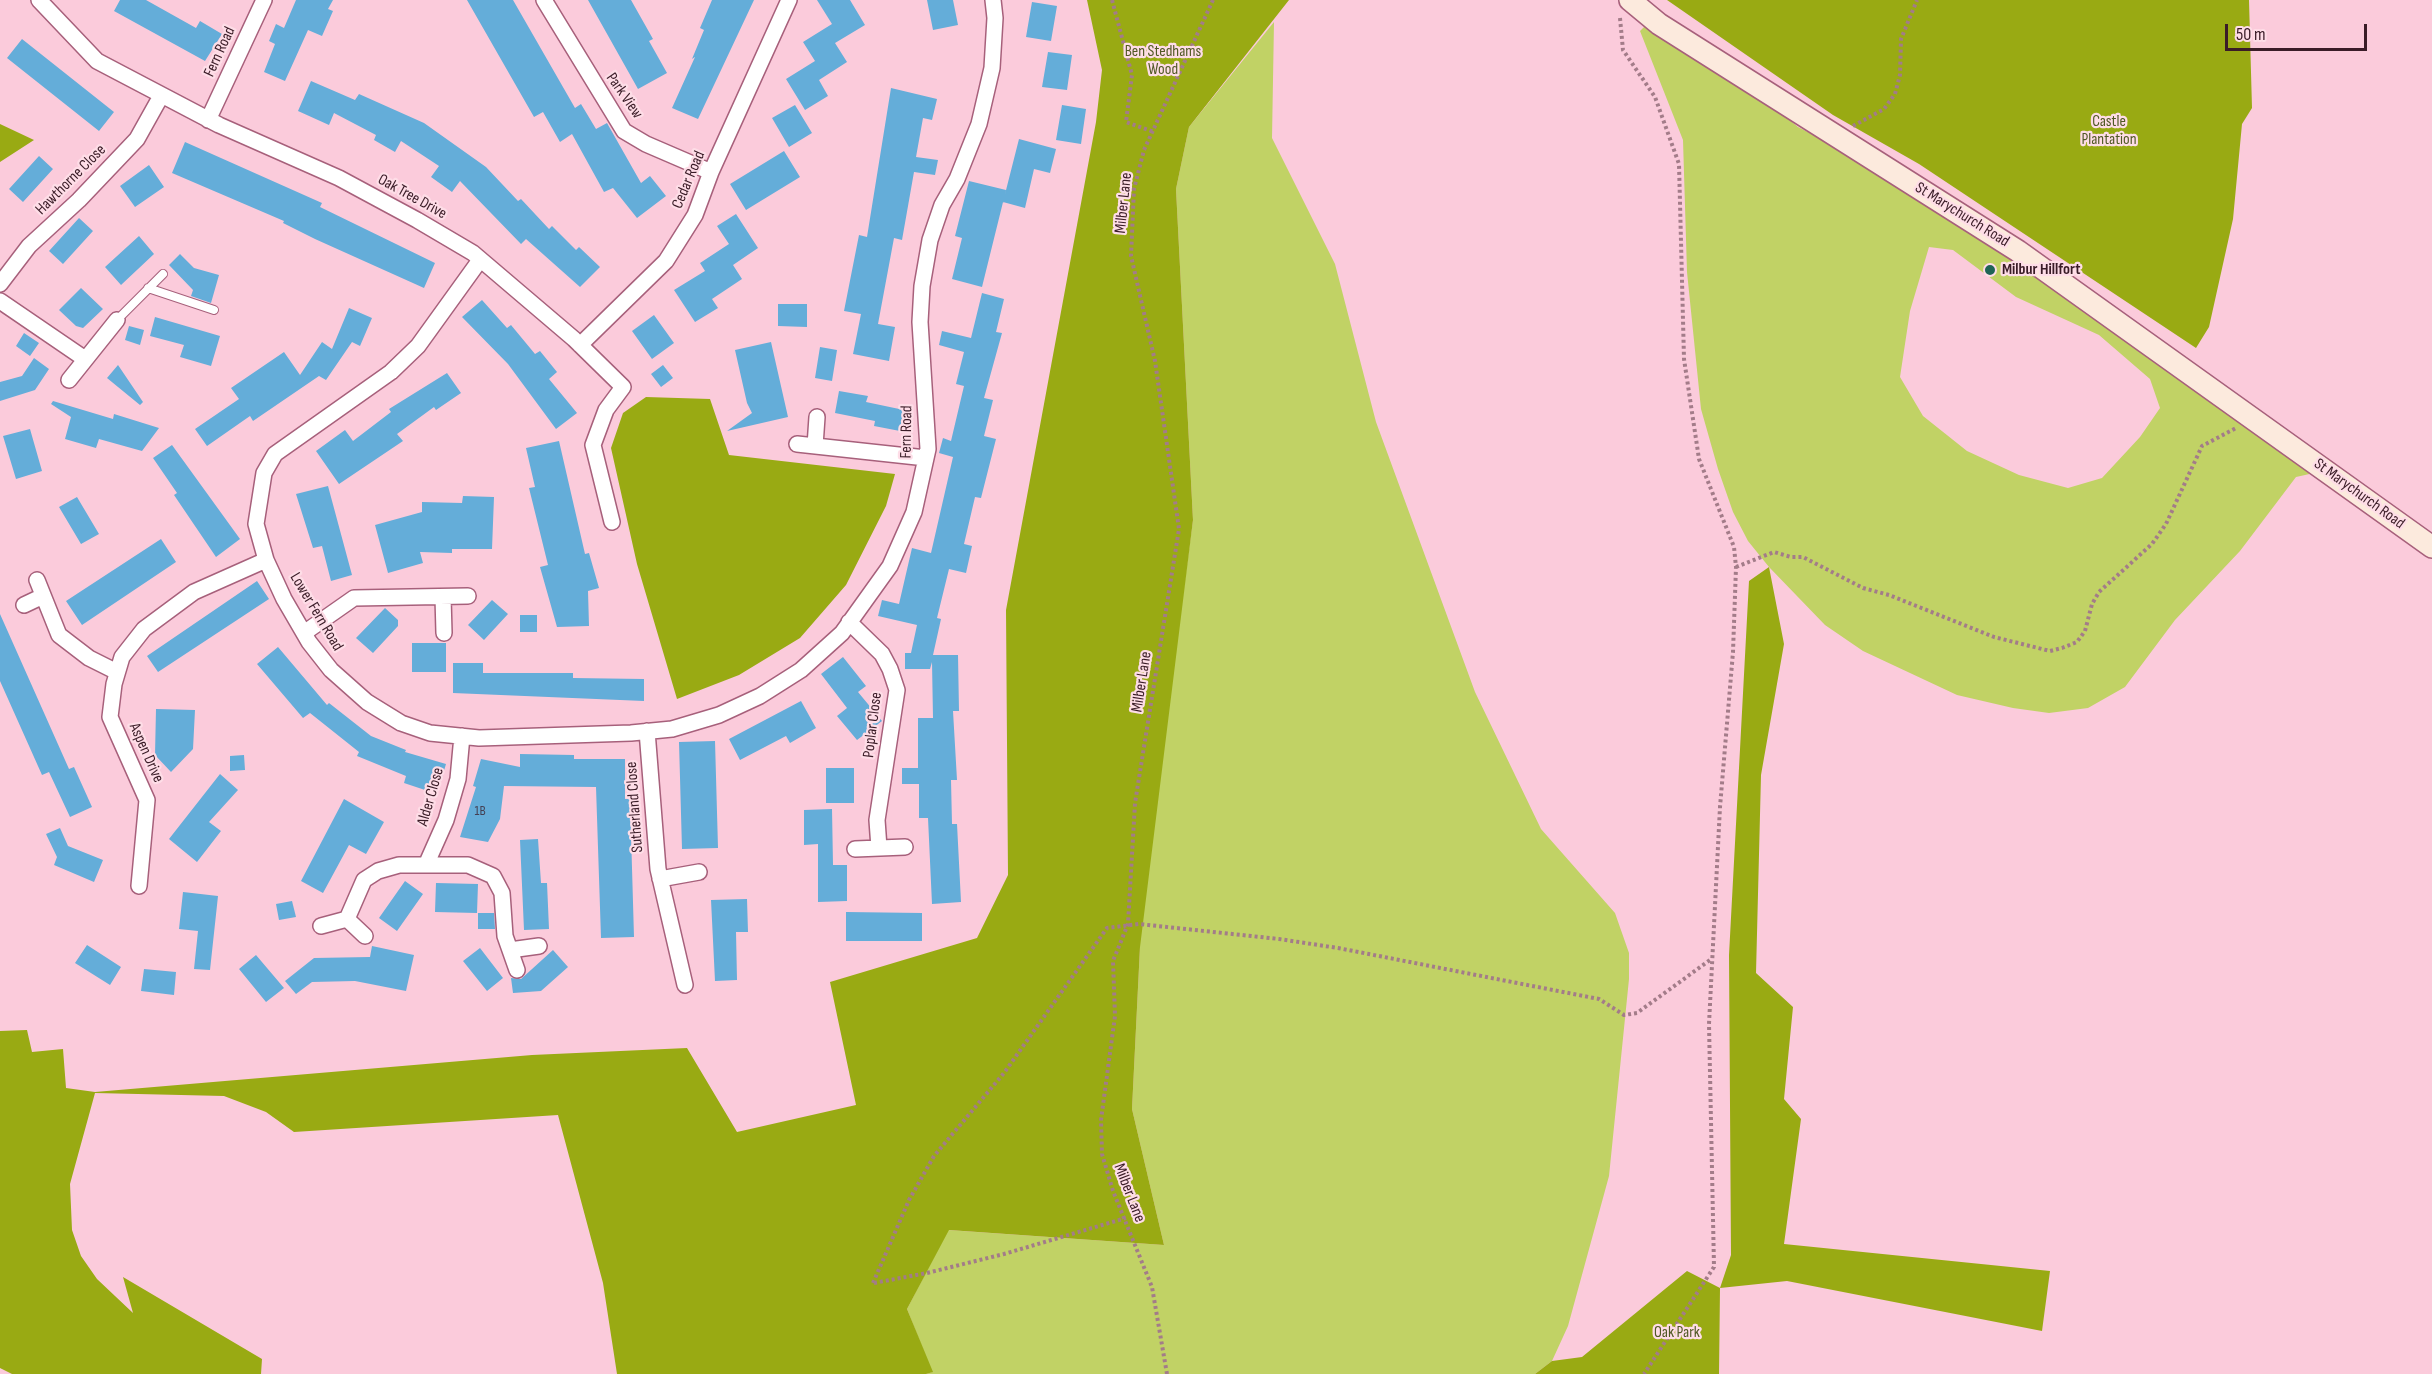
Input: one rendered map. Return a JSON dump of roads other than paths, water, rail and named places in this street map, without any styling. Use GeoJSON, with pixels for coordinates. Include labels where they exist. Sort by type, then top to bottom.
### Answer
{"type":"FeatureCollection","features":[{"type":"Feature","properties":{"kind":"street","name":"Oak Tree Drive"},"geometry":{"type":"LineString","coordinates":[[39,0],[97,61],[208,120],[339,178],[417,220],[480,260],[580,345],[623,387],[606,411],[593,445],[612,522]]}},
{"type":"Feature","properties":{"kind":"street","name":"Fern Road"},"geometry":{"type":"LineString","coordinates":[[208,120],[264,0]]}},
{"type":"Feature","properties":{"kind":"street","name":"Park View"},"geometry":{"type":"LineString","coordinates":[[544,0],[624,130],[646,144],[711,172]]}},
{"type":"Feature","properties":{"kind":"street","name":"Cedar Road"},"geometry":{"type":"LineString","coordinates":[[580,345],[666,261],[695,214],[711,172],[789,0]]}},
{"type":"Feature","properties":{"kind":"street","name":"Fern Road"},"geometry":{"type":"LineString","coordinates":[[647,731],[672,729],[719,715],[760,696],[801,670],[849,622],[890,566],[914,512],[928,449],[920,322],[922,286],[930,240],[939,214],[979,124],[992,68],[995,18],[993,0]]}},
{"type":"Feature","properties":{"kind":"street","name":"St Marychurch Road"},"geometry":{"type":"LineString","coordinates":[[1626,5],[2019,251],[2432,547]]}},
{"type":"Feature","properties":{"kind":"street","name":"Hawthorne Close"},"geometry":{"type":"LineString","coordinates":[[0,284],[29,246],[79,200],[137,139],[161,96]]}},
{"type":"Feature","properties":{"kind":"street","name":"Lower Fern Road"},"geometry":{"type":"LineString","coordinates":[[480,260],[418,346],[390,372],[276,454],[264,473],[256,524],[266,560],[284,599],[304,633],[331,670],[367,702],[401,723],[430,733],[479,738],[647,731]]}},
{"type":"Feature","properties":{"kind":"street"},"geometry":{"type":"LineString","coordinates":[[0,301],[85,359]]}},
{"type":"Feature","properties":{"kind":"street"},"geometry":{"type":"LineString","coordinates":[[69,380],[117,320]]}},
{"type":"Feature","properties":{"kind":"street"},"geometry":{"type":"LineString","coordinates":[[815,446],[817,417]]}},
{"type":"Feature","properties":{"kind":"street"},"geometry":{"type":"LineString","coordinates":[[797,444],[926,458]]}},
{"type":"Feature","properties":{"kind":"street","name":"Aspen Drive"},"geometry":{"type":"LineString","coordinates":[[140,886],[147,800],[110,717],[117,672],[122,657],[144,629],[194,592],[266,560]]}},
{"type":"Feature","properties":{"kind":"street"},"geometry":{"type":"LineString","coordinates":[[37,580],[58,635],[89,658],[117,672]]}},
{"type":"Feature","properties":{"kind":"street"},"geometry":{"type":"LineString","coordinates":[[24,604],[43,596]]}},
{"type":"Feature","properties":{"kind":"street"},"geometry":{"type":"LineString","coordinates":[[304,633],[354,598],[468,596]]}},
{"type":"Feature","properties":{"kind":"street"},"geometry":{"type":"LineString","coordinates":[[444,597],[444,633]]}},
{"type":"Feature","properties":{"kind":"street","name":"Poplar Close"},"geometry":{"type":"LineString","coordinates":[[849,622],[882,654],[897,690],[877,820],[879,848]]}},
{"type":"Feature","properties":{"kind":"street","name":"Sutherland Close"},"geometry":{"type":"LineString","coordinates":[[647,731],[660,879],[666,914],[680,954],[685,985]]}},
{"type":"Feature","properties":{"kind":"street","name":"Alder Close"},"geometry":{"type":"LineString","coordinates":[[426,865],[446,820],[458,779],[462,736]]}},
{"type":"Feature","properties":{"kind":"street"},"geometry":{"type":"LineString","coordinates":[[855,849],[905,847]]}},
{"type":"Feature","properties":{"kind":"street"},"geometry":{"type":"LineString","coordinates":[[347,919],[364,880],[371,875],[399,865],[468,865],[493,876],[502,893],[505,936],[517,970]]}},
{"type":"Feature","properties":{"kind":"street"},"geometry":{"type":"LineString","coordinates":[[660,879],[699,872]]}},
{"type":"Feature","properties":{"kind":"street"},"geometry":{"type":"LineString","coordinates":[[321,926],[347,919]]}},
{"type":"Feature","properties":{"kind":"street"},"geometry":{"type":"LineString","coordinates":[[347,919],[365,936]]}},
{"type":"Feature","properties":{"kind":"street"},"geometry":{"type":"LineString","coordinates":[[510,950],[539,946]]}},
{"type":"Feature","properties":{"kind":"lane"},"geometry":{"type":"LineString","coordinates":[[117,320],[163,274]]}},
{"type":"Feature","properties":{"kind":"lane"},"geometry":{"type":"LineString","coordinates":[[148,288],[214,310]]}},
{"type":"Feature","properties":{"kind":"place","name":"Milbur Hillfort"},"geometry":{"type":"Point","coordinates":[1990,270]}},
{"type":"Feature","properties":{"kind":"park label","name":"Ben Stedhams Wood"},"geometry":{"type":"Point","coordinates":[1163,61]}},
{"type":"Feature","properties":{"kind":"park label","name":"Castle Plantation"},"geometry":{"type":"Point","coordinates":[2109,131]}},
{"type":"Feature","properties":{"kind":"park label","name":"Oak Park"},"geometry":{"type":"Point","coordinates":[1677,1333]}}]}
